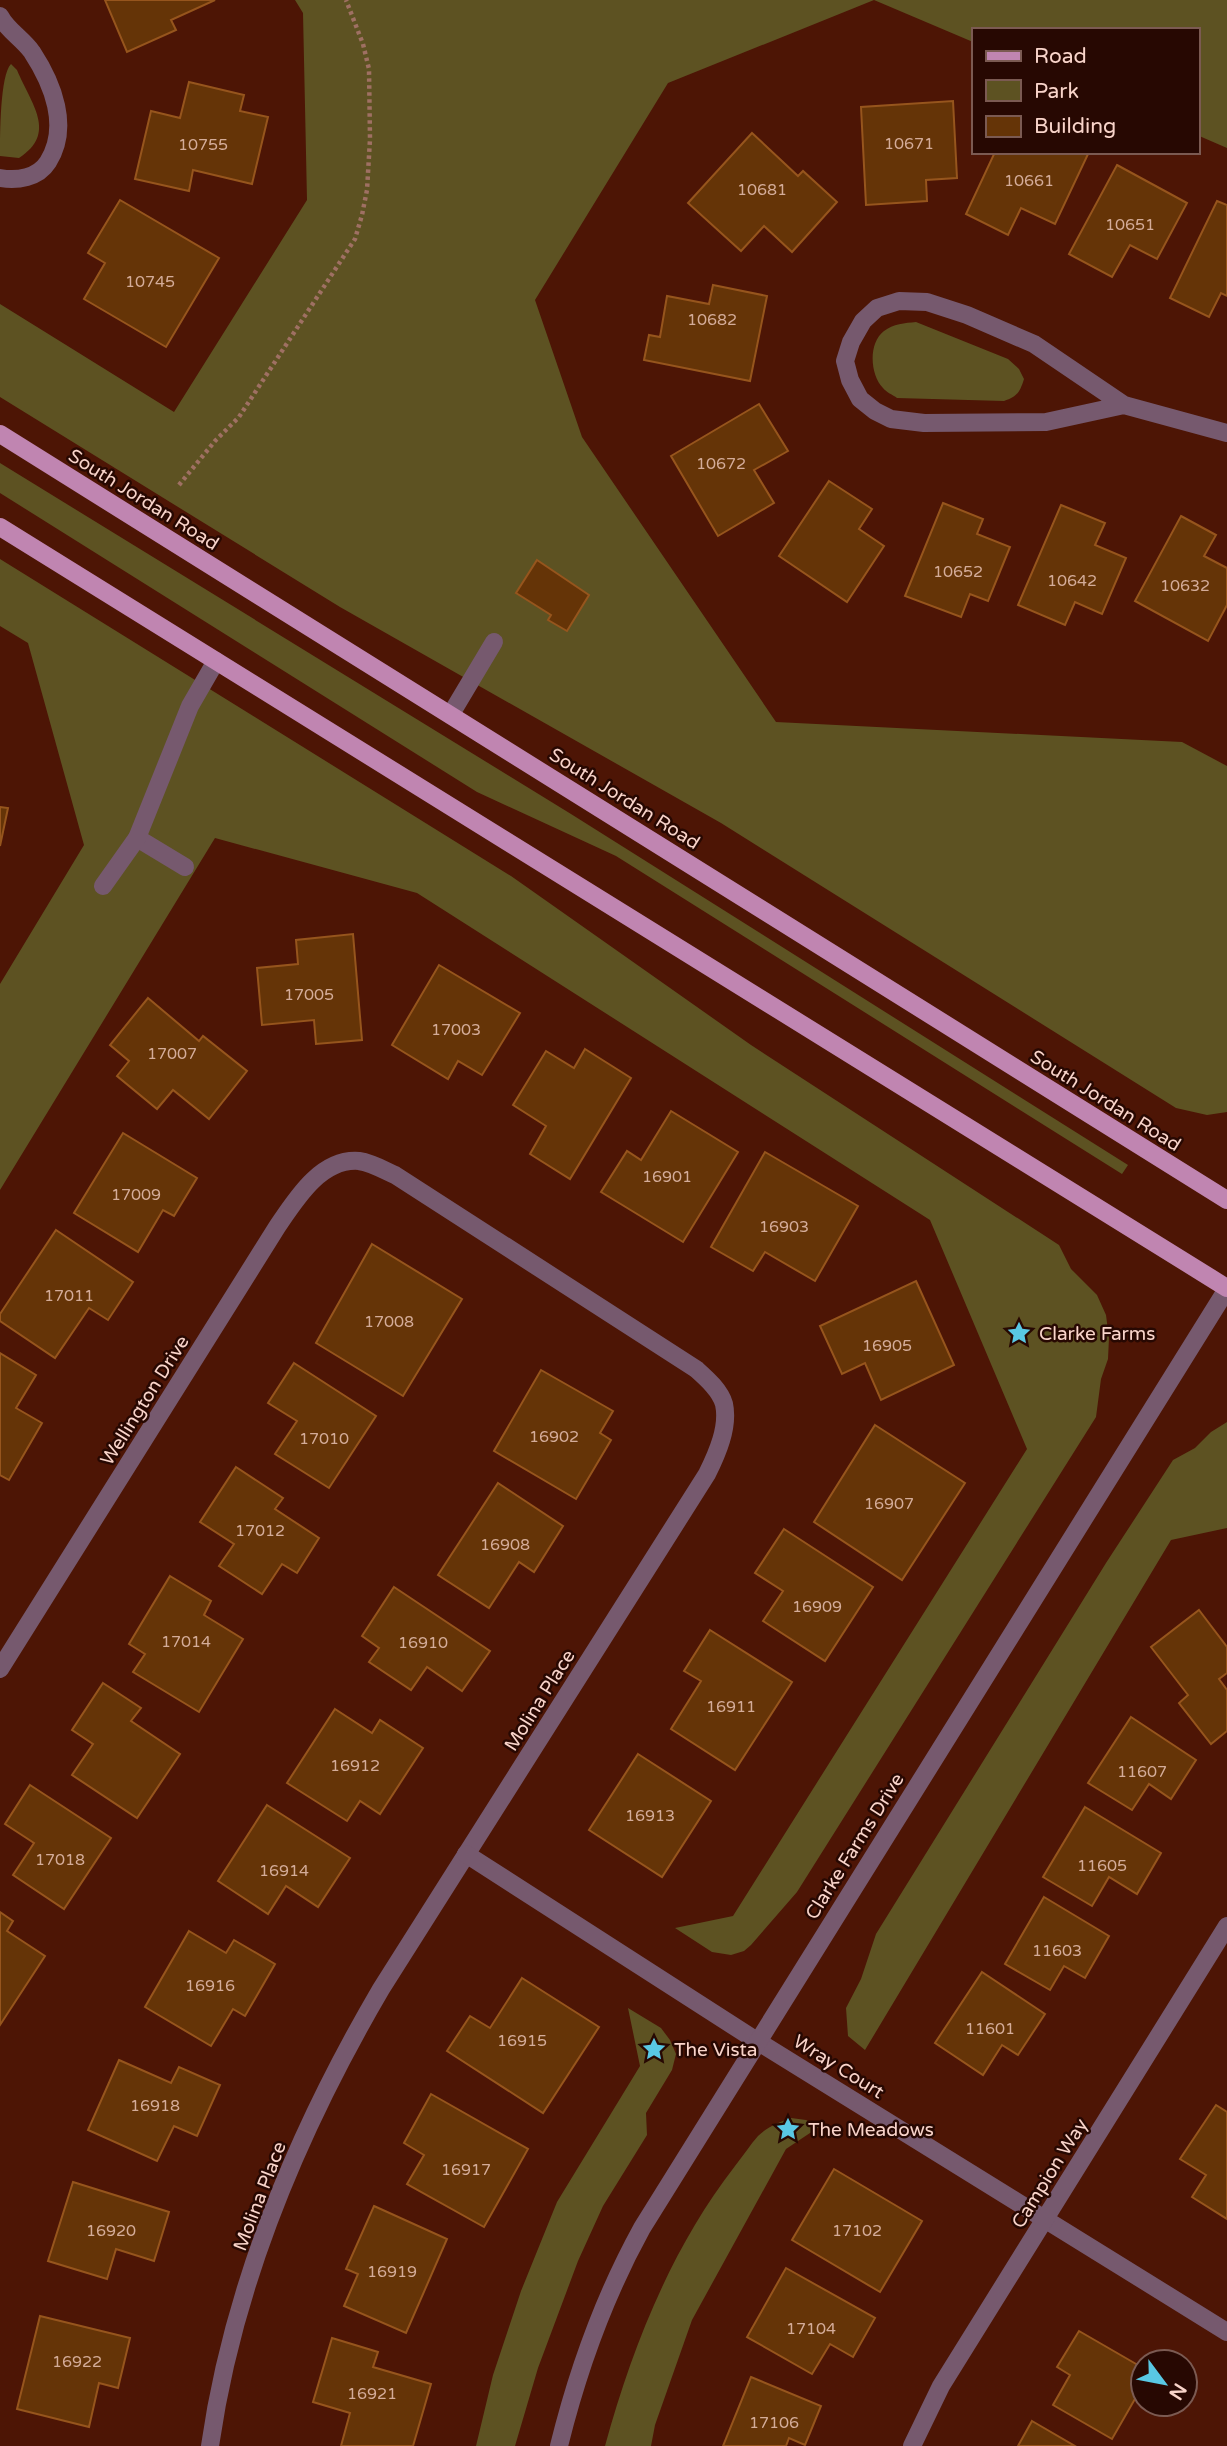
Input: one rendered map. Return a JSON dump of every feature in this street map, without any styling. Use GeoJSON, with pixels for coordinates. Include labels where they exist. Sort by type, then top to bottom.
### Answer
{"type":"FeatureCollection","features":[{"type":"Feature","properties":{"kind":"main road","name":"South Jordan Road"},"geometry":{"type":"LineString","coordinates":[[0,434],[1227,1200]]}},
{"type":"Feature","properties":{"kind":"main road"},"geometry":{"type":"LineString","coordinates":[[0,527],[1227,1289]]}},
{"type":"Feature","properties":{"kind":"street"},"geometry":{"type":"LineString","coordinates":[[0,178],[29,178],[46,165],[60,133],[59,111],[32,52],[1,20]]}},
{"type":"Feature","properties":{"kind":"street"},"geometry":{"type":"LineString","coordinates":[[1124,405],[1046,422],[923,423],[891,419],[860,399],[850,380],[845,361],[851,342],[863,321],[877,308],[899,301],[927,302],[967,315],[1034,344],[1124,405],[1227,433]]}},
{"type":"Feature","properties":{"kind":"street"},"geometry":{"type":"LineString","coordinates":[[452,715],[494,642]]}},
{"type":"Feature","properties":{"kind":"street"},"geometry":{"type":"LineString","coordinates":[[103,886],[137,838],[190,706],[216,661]]}},
{"type":"Feature","properties":{"kind":"street"},"geometry":{"type":"LineString","coordinates":[[137,838],[185,867]]}},
{"type":"Feature","properties":{"kind":"street","name":"Molina Place"},"geometry":{"type":"LineString","coordinates":[[210,2446],[236,2324],[273,2216],[312,2118],[368,2011],[707,1474],[719,1450],[723,1425],[724,1403],[713,1385],[686,1362],[395,1175],[373,1164],[357,1161],[336,1164]]}},
{"type":"Feature","properties":{"kind":"street","name":"Wellington Drive"},"geometry":{"type":"LineString","coordinates":[[0,1669],[300,1192],[336,1164]]}},
{"type":"Feature","properties":{"kind":"street","name":"Clarke Farms Drive"},"geometry":{"type":"LineString","coordinates":[[559,2446],[602,2308],[624,2260],[666,2186],[1227,1289]]}},
{"type":"Feature","properties":{"kind":"street","name":"Wray Court"},"geometry":{"type":"LineString","coordinates":[[466,1854],[757,2041],[1227,2332]]}},
{"type":"Feature","properties":{"kind":"street","name":"Campion Way"},"geometry":{"type":"LineString","coordinates":[[912,2446],[941,2386],[1227,1926]]}},
{"type":"Feature","properties":{"kind":"path"},"geometry":{"type":"LineString","coordinates":[[179,485],[215,441],[239,417],[355,239],[367,190],[369,80],[363,44],[346,0]]}},
{"type":"Feature","properties":{"kind":"green space"},"geometry":{"type":"Polygon","coordinates":[[[295,0],[874,0],[668,83],[535,300],[582,437],[776,722],[1182,742],[1227,766],[1227,1112],[1207,1115],[1176,1108],[721,823],[340,607],[0,397],[0,304],[174,412],[307,200],[303,13],[295,0]]]}},
{"type":"Feature","properties":{"kind":"green space"},"geometry":{"type":"Polygon","coordinates":[[[874,0],[1227,0],[1227,148],[1199,136],[1199,28],[972,28],[972,42],[874,0]]]}},
{"type":"Feature","properties":{"kind":"green space"},"geometry":{"type":"Polygon","coordinates":[[[11,64],[17,70],[34,106],[39,128],[31,148],[19,158],[0,156],[3,92],[7,70],[11,64]]]}},
{"type":"Feature","properties":{"kind":"green space"},"geometry":{"type":"Polygon","coordinates":[[[916,322],[1008,359],[1019,369],[1024,379],[1019,391],[1004,401],[897,398],[888,392],[875,375],[875,343],[884,331],[899,324],[916,322]]]}},
{"type":"Feature","properties":{"kind":"green space"},"geometry":{"type":"Polygon","coordinates":[[[0,463],[571,814],[1128,1165],[1122,1174],[616,856],[477,792],[0,493],[0,463]]]}},
{"type":"Feature","properties":{"kind":"green space"},"geometry":{"type":"Polygon","coordinates":[[[0,559],[511,876],[751,1045],[1059,1245],[1071,1269],[1097,1295],[1106,1315],[1109,1338],[1108,1359],[1101,1379],[1096,1417],[797,1892],[744,1951],[731,1955],[712,1952],[675,1928],[733,1916],[1027,1449],[930,1220],[417,893],[215,838],[0,1190],[0,984],[84,845],[28,643],[0,626],[0,559]]]}},
{"type":"Feature","properties":{"kind":"green space"},"geometry":{"type":"Polygon","coordinates":[[[1227,1422],[1227,1528],[1171,1540],[865,2050],[848,2036],[846,2008],[861,1979],[876,1934],[1173,1460],[1195,1448],[1211,1432],[1227,1422]]]}},
{"type":"Feature","properties":{"kind":"green space"},"geometry":{"type":"Polygon","coordinates":[[[628,2008],[661,2028],[670,2040],[676,2054],[672,2070],[646,2113],[647,2135],[603,2206],[578,2261],[538,2368],[515,2446],[476,2446],[493,2375],[521,2291],[557,2202],[640,2066],[628,2008]]]}},
{"type":"Feature","properties":{"kind":"green space"},"geometry":{"type":"Polygon","coordinates":[[[791,2118],[806,2120],[819,2127],[786,2149],[692,2320],[655,2425],[651,2446],[605,2446],[641,2335],[673,2264],[692,2230],[712,2197],[758,2136],[769,2127],[791,2118]]]}},
{"type":"Feature","properties":{"kind":"building"},"geometry":{"type":"Polygon","coordinates":[[[105,0],[215,0],[171,20],[176,30],[127,52],[105,0]]]}},
{"type":"Feature","properties":{"kind":"building"},"geometry":{"type":"Polygon","coordinates":[[[189,82],[244,95],[240,111],[268,117],[252,184],[193,170],[189,191],[135,179],[151,111],[180,118],[189,82]]]}},
{"type":"Feature","properties":{"kind":"building"},"geometry":{"type":"Polygon","coordinates":[[[953,101],[957,178],[926,180],[927,201],[866,205],[861,107],[953,101]]]}},
{"type":"Feature","properties":{"kind":"building"},"geometry":{"type":"Polygon","coordinates":[[[752,133],[798,176],[803,171],[837,202],[792,252],[764,226],[741,251],[688,203],[752,133]]]}},
{"type":"Feature","properties":{"kind":"building"},"geometry":{"type":"Polygon","coordinates":[[[994,154],[1088,154],[1055,224],[1021,208],[1008,235],[966,214],[994,154]]]}},
{"type":"Feature","properties":{"kind":"building"},"geometry":{"type":"Polygon","coordinates":[[[1117,165],[1187,203],[1157,259],[1130,245],[1112,277],[1069,254],[1117,165]]]}},
{"type":"Feature","properties":{"kind":"building"},"geometry":{"type":"Polygon","coordinates":[[[120,200],[219,258],[166,347],[84,299],[105,263],[88,253],[120,200]]]}},
{"type":"Feature","properties":{"kind":"building"},"geometry":{"type":"Polygon","coordinates":[[[1217,201],[1227,205],[1227,296],[1221,293],[1209,317],[1170,298],[1217,201]]]}},
{"type":"Feature","properties":{"kind":"building"},"geometry":{"type":"Polygon","coordinates":[[[713,285],[767,296],[750,381],[644,360],[649,335],[660,337],[667,296],[709,304],[713,285]]]}},
{"type":"Feature","properties":{"kind":"building"},"geometry":{"type":"Polygon","coordinates":[[[759,404],[788,451],[754,470],[774,503],[718,536],[671,456],[759,404]]]}},
{"type":"Feature","properties":{"kind":"building"},"geometry":{"type":"Polygon","coordinates":[[[829,481],[872,509],[859,529],[884,546],[847,602],[779,556],[829,481]]]}},
{"type":"Feature","properties":{"kind":"building"},"geometry":{"type":"Polygon","coordinates":[[[943,503],[983,519],[977,534],[1010,547],[988,601],[970,594],[961,617],[905,596],[943,503]]]}},
{"type":"Feature","properties":{"kind":"building"},"geometry":{"type":"Polygon","coordinates":[[[1061,505],[1105,523],[1095,545],[1126,558],[1102,614],[1075,602],[1065,625],[1018,605],[1061,505]]]}},
{"type":"Feature","properties":{"kind":"building"},"geometry":{"type":"Polygon","coordinates":[[[1181,516],[1216,535],[1204,556],[1227,568],[1227,605],[1208,641],[1135,601],[1181,516]]]}},
{"type":"Feature","properties":{"kind":"building"},"geometry":{"type":"Polygon","coordinates":[[[537,560],[589,595],[567,631],[548,620],[551,615],[516,593],[537,560]]]}},
{"type":"Feature","properties":{"kind":"building"},"geometry":{"type":"Polygon","coordinates":[[[0,807],[8,808],[0,846],[0,807]]]}},
{"type":"Feature","properties":{"kind":"building"},"geometry":{"type":"Polygon","coordinates":[[[353,934],[362,1040],[316,1044],[314,1020],[262,1025],[257,968],[298,964],[296,940],[353,934]]]}},
{"type":"Feature","properties":{"kind":"building"},"geometry":{"type":"Polygon","coordinates":[[[439,965],[520,1013],[482,1075],[458,1061],[448,1079],[392,1045],[439,965]]]}},
{"type":"Feature","properties":{"kind":"building"},"geometry":{"type":"Polygon","coordinates":[[[148,998],[199,1041],[203,1036],[247,1071],[209,1119],[173,1090],[157,1109],[117,1076],[129,1061],[110,1045],[148,998]]]}},
{"type":"Feature","properties":{"kind":"building"},"geometry":{"type":"Polygon","coordinates":[[[585,1049],[631,1078],[570,1179],[530,1154],[546,1126],[513,1105],[546,1051],[574,1068],[585,1049]]]}},
{"type":"Feature","properties":{"kind":"building"},"geometry":{"type":"Polygon","coordinates":[[[671,1111],[738,1152],[683,1242],[601,1192],[627,1151],[641,1160],[671,1111]]]}},
{"type":"Feature","properties":{"kind":"building"},"geometry":{"type":"Polygon","coordinates":[[[123,1133],[197,1178],[174,1216],[163,1210],[138,1252],[74,1213],[123,1133]]]}},
{"type":"Feature","properties":{"kind":"building"},"geometry":{"type":"Polygon","coordinates":[[[765,1152],[858,1206],[815,1281],[765,1252],[753,1271],[711,1247],[765,1152]]]}},
{"type":"Feature","properties":{"kind":"building"},"geometry":{"type":"Polygon","coordinates":[[[56,1230],[133,1282],[108,1320],[89,1308],[55,1358],[0,1321],[0,1314],[56,1230]]]}},
{"type":"Feature","properties":{"kind":"building"},"geometry":{"type":"Polygon","coordinates":[[[372,1244],[462,1299],[403,1396],[316,1343],[372,1244]]]}},
{"type":"Feature","properties":{"kind":"building"},"geometry":{"type":"Polygon","coordinates":[[[916,1281],[954,1365],[881,1400],[865,1363],[842,1374],[820,1326],[916,1281]]]}},
{"type":"Feature","properties":{"kind":"building"},"geometry":{"type":"Polygon","coordinates":[[[0,1353],[36,1375],[16,1408],[42,1423],[9,1480],[0,1475],[0,1353]]]}},
{"type":"Feature","properties":{"kind":"building"},"geometry":{"type":"Polygon","coordinates":[[[294,1363],[376,1416],[329,1488],[275,1454],[297,1421],[268,1403],[294,1363]]]}},
{"type":"Feature","properties":{"kind":"building"},"geometry":{"type":"Polygon","coordinates":[[[541,1370],[613,1411],[600,1433],[611,1440],[576,1499],[494,1451],[541,1370]]]}},
{"type":"Feature","properties":{"kind":"building"},"geometry":{"type":"Polygon","coordinates":[[[875,1425],[965,1483],[902,1580],[814,1522],[875,1425]]]}},
{"type":"Feature","properties":{"kind":"building"},"geometry":{"type":"Polygon","coordinates":[[[236,1467],[283,1498],[275,1509],[319,1538],[297,1573],[282,1564],[262,1594],[219,1566],[234,1544],[200,1522],[236,1467]]]}},
{"type":"Feature","properties":{"kind":"building"},"geometry":{"type":"Polygon","coordinates":[[[498,1483],[563,1526],[534,1572],[519,1562],[489,1608],[438,1575],[498,1483]]]}},
{"type":"Feature","properties":{"kind":"building"},"geometry":{"type":"Polygon","coordinates":[[[784,1529],[873,1587],[825,1661],[763,1621],[783,1591],[755,1573],[784,1529]]]}},
{"type":"Feature","properties":{"kind":"building"},"geometry":{"type":"Polygon","coordinates":[[[170,1576],[211,1601],[204,1615],[243,1639],[199,1712],[133,1672],[145,1654],[129,1644],[170,1576]]]}},
{"type":"Feature","properties":{"kind":"building"},"geometry":{"type":"Polygon","coordinates":[[[394,1587],[490,1651],[462,1691],[427,1667],[411,1690],[369,1662],[379,1648],[362,1636],[394,1587]]]}},
{"type":"Feature","properties":{"kind":"building"},"geometry":{"type":"Polygon","coordinates":[[[1199,1610],[1227,1647],[1227,1673],[1219,1679],[1227,1690],[1227,1731],[1211,1744],[1179,1703],[1188,1695],[1151,1647],[1199,1610]]]}},
{"type":"Feature","properties":{"kind":"building"},"geometry":{"type":"Polygon","coordinates":[[[710,1630],[792,1682],[735,1770],[671,1729],[701,1681],[684,1671],[710,1630]]]}},
{"type":"Feature","properties":{"kind":"building"},"geometry":{"type":"Polygon","coordinates":[[[103,1683],[141,1708],[131,1721],[180,1754],[137,1818],[72,1775],[93,1744],[72,1730],[103,1683]]]}},
{"type":"Feature","properties":{"kind":"building"},"geometry":{"type":"Polygon","coordinates":[[[335,1709],[372,1733],[380,1720],[423,1748],[380,1814],[360,1801],[347,1821],[287,1783],[335,1709]]]}},
{"type":"Feature","properties":{"kind":"building"},"geometry":{"type":"Polygon","coordinates":[[[1131,1717],[1196,1760],[1171,1799],[1149,1784],[1132,1810],[1088,1783],[1131,1717]]]}},
{"type":"Feature","properties":{"kind":"building"},"geometry":{"type":"Polygon","coordinates":[[[638,1754],[711,1801],[662,1877],[589,1830],[638,1754]]]}},
{"type":"Feature","properties":{"kind":"building"},"geometry":{"type":"Polygon","coordinates":[[[30,1785],[111,1838],[64,1909],[13,1875],[34,1843],[5,1824],[30,1785]]]}},
{"type":"Feature","properties":{"kind":"building"},"geometry":{"type":"Polygon","coordinates":[[[267,1805],[350,1858],[318,1907],[286,1886],[268,1914],[218,1881],[267,1805]]]}},
{"type":"Feature","properties":{"kind":"building"},"geometry":{"type":"Polygon","coordinates":[[[1085,1807],[1161,1853],[1137,1894],[1109,1877],[1092,1906],[1043,1877],[1085,1807]]]}},
{"type":"Feature","properties":{"kind":"building"},"geometry":{"type":"Polygon","coordinates":[[[1044,1897],[1109,1936],[1085,1978],[1064,1966],[1050,1990],[1005,1964],[1044,1897]]]}},
{"type":"Feature","properties":{"kind":"building"},"geometry":{"type":"Polygon","coordinates":[[[0,1912],[13,1921],[7,1931],[45,1956],[0,2025],[0,1912]]]}},
{"type":"Feature","properties":{"kind":"building"},"geometry":{"type":"Polygon","coordinates":[[[189,1931],[226,1953],[234,1940],[275,1964],[245,2016],[233,2009],[211,2046],[145,2007],[189,1931]]]}},
{"type":"Feature","properties":{"kind":"building"},"geometry":{"type":"Polygon","coordinates":[[[982,1972],[1045,2014],[1018,2055],[1002,2045],[983,2075],[935,2043],[982,1972]]]}},
{"type":"Feature","properties":{"kind":"building"},"geometry":{"type":"Polygon","coordinates":[[[522,1978],[599,2027],[543,2113],[447,2051],[470,2016],[490,2028],[522,1978]]]}},
{"type":"Feature","properties":{"kind":"building"},"geometry":{"type":"Polygon","coordinates":[[[119,2060],[171,2083],[179,2067],[220,2085],[197,2136],[174,2126],[157,2161],[88,2130],[119,2060]]]}},
{"type":"Feature","properties":{"kind":"building"},"geometry":{"type":"Polygon","coordinates":[[[431,2094],[528,2149],[484,2227],[407,2184],[424,2155],[404,2143],[431,2094]]]}},
{"type":"Feature","properties":{"kind":"building"},"geometry":{"type":"Polygon","coordinates":[[[1216,2105],[1227,2112],[1227,2219],[1192,2197],[1206,2175],[1180,2159],[1216,2105]]]}},
{"type":"Feature","properties":{"kind":"building"},"geometry":{"type":"Polygon","coordinates":[[[834,2169],[922,2221],[880,2292],[792,2240],[834,2169]]]}},
{"type":"Feature","properties":{"kind":"building"},"geometry":{"type":"Polygon","coordinates":[[[73,2182],[169,2212],[154,2261],[116,2249],[107,2279],[48,2261],[73,2182]]]}},
{"type":"Feature","properties":{"kind":"building"},"geometry":{"type":"Polygon","coordinates":[[[374,2206],[447,2239],[406,2333],[344,2306],[358,2274],[346,2269],[374,2206]]]}},
{"type":"Feature","properties":{"kind":"building"},"geometry":{"type":"Polygon","coordinates":[[[786,2268],[875,2318],[853,2357],[830,2344],[812,2374],[747,2337],[786,2268]]]}},
{"type":"Feature","properties":{"kind":"building"},"geometry":{"type":"Polygon","coordinates":[[[40,2316],[130,2338],[118,2388],[99,2383],[89,2427],[17,2409],[40,2316]]]}},
{"type":"Feature","properties":{"kind":"building"},"geometry":{"type":"Polygon","coordinates":[[[1079,2331],[1129,2360],[1129,2409],[1112,2439],[1053,2405],[1070,2375],[1057,2367],[1079,2331]]]}},
{"type":"Feature","properties":{"kind":"building"},"geometry":{"type":"Polygon","coordinates":[[[332,2338],[378,2352],[373,2367],[431,2384],[413,2446],[341,2446],[350,2413],[313,2402],[332,2338]]]}},
{"type":"Feature","properties":{"kind":"building"},"geometry":{"type":"Polygon","coordinates":[[[751,2377],[821,2406],[805,2445],[789,2438],[786,2446],[723,2446],[751,2377]]]}},
{"type":"Feature","properties":{"kind":"building"},"geometry":{"type":"Polygon","coordinates":[[[1032,2421],[1075,2446],[1018,2446],[1032,2421]]]}},
{"type":"Feature","properties":{"kind":"place","name":"Clarke Farms"},"geometry":{"type":"Point","coordinates":[1019,1333]}},
{"type":"Feature","properties":{"kind":"place","name":"The Vista"},"geometry":{"type":"Point","coordinates":[654,2049]}},
{"type":"Feature","properties":{"kind":"place","name":"The Meadows"},"geometry":{"type":"Point","coordinates":[788,2129]}}]}
